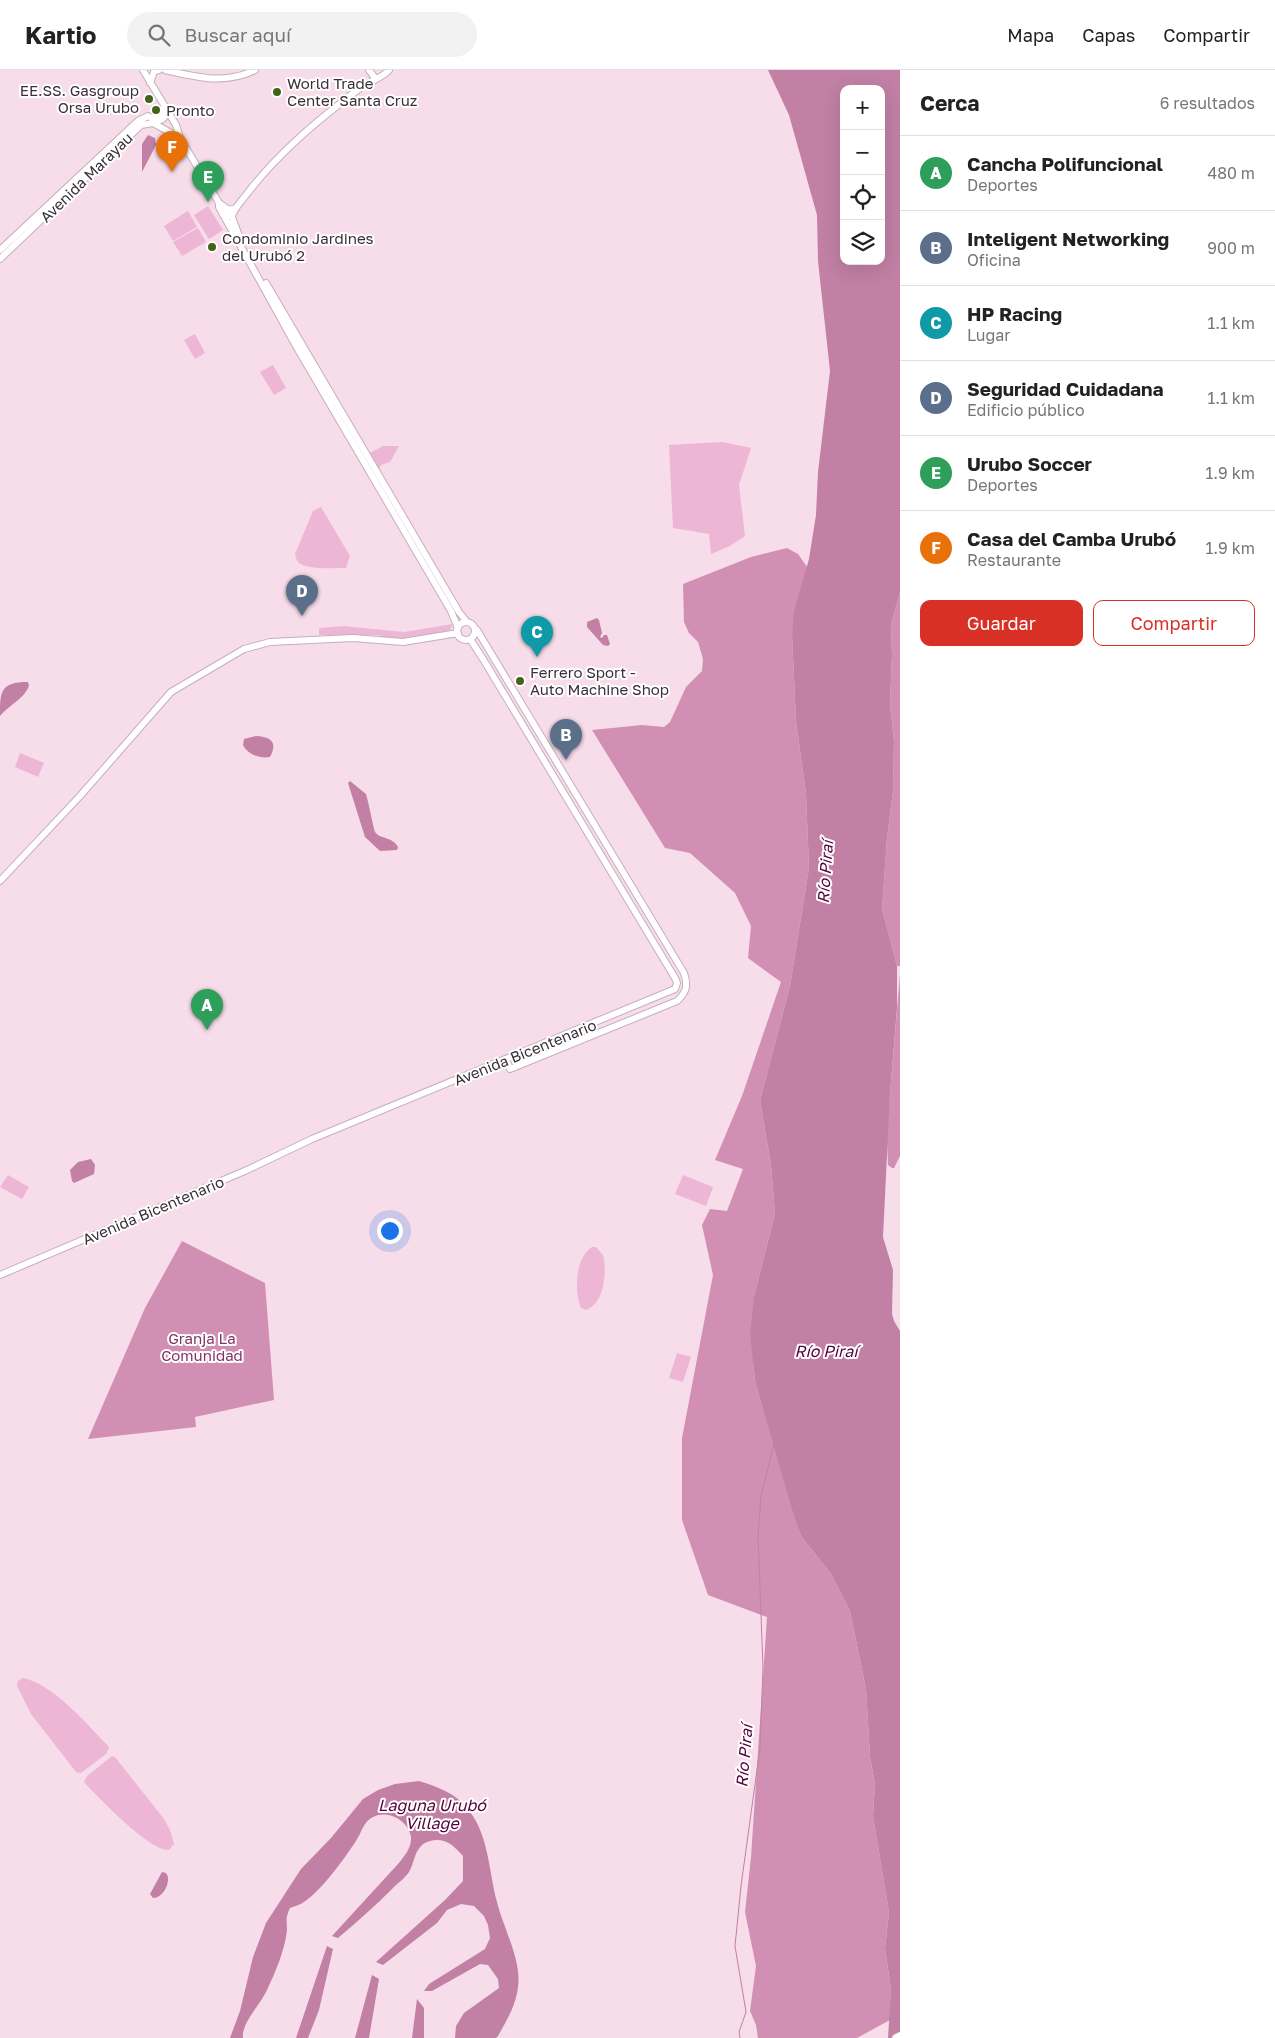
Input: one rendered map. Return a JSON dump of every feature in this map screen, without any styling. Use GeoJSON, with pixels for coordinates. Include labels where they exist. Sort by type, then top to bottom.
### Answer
{"type":"FeatureCollection","features":[{"type":"Feature","properties":{"kind":"main road"},"geometry":{"type":"LineString","coordinates":[[896,2038],[900,2036]]}},
{"type":"Feature","properties":{"kind":"street"},"geometry":{"type":"LineString","coordinates":[[143,70],[180,133],[180,138],[219,203],[223,215],[451,611],[458,630],[464,639],[470,639],[474,635],[475,629]]}},
{"type":"Feature","properties":{"kind":"street"},"geometry":{"type":"LineString","coordinates":[[150,83],[154,72],[159,70]]}},
{"type":"Feature","properties":{"kind":"street"},"geometry":{"type":"LineString","coordinates":[[165,70],[214,80],[236,77],[255,70]]}},
{"type":"Feature","properties":{"kind":"street"},"geometry":{"type":"LineString","coordinates":[[369,70],[375,78]]}},
{"type":"Feature","properties":{"kind":"street"},"geometry":{"type":"LineString","coordinates":[[389,70],[382,76],[375,78],[294,141],[263,174],[236,208],[232,217],[236,230],[346,427],[454,603],[467,622],[472,624],[491,653],[684,973],[675,978],[502,689],[470,639]]}},
{"type":"Feature","properties":{"kind":"street","name":"Avenida Marayau"},"geometry":{"type":"LineString","coordinates":[[0,250],[138,121],[146,116],[160,121],[166,116],[166,109]]}},
{"type":"Feature","properties":{"kind":"street","name":"Avenida Marayau"},"geometry":{"type":"LineString","coordinates":[[0,259],[141,125],[153,123],[180,138]]}},
{"type":"Feature","properties":{"kind":"street"},"geometry":{"type":"LineString","coordinates":[[219,203],[229,210],[236,208]]}},
{"type":"Feature","properties":{"kind":"street"},"geometry":{"type":"LineString","coordinates":[[223,215],[227,214],[232,217]]}},
{"type":"Feature","properties":{"kind":"street"},"geometry":{"type":"LineString","coordinates":[[0,881],[80,796],[171,692],[244,650],[270,642],[353,638],[403,642],[458,630],[462,623],[467,622]]}},
{"type":"Feature","properties":{"kind":"street"},"geometry":{"type":"LineString","coordinates":[[483,659],[491,653]]}},
{"type":"Feature","properties":{"kind":"street"},"geometry":{"type":"LineString","coordinates":[[502,689],[510,684]]}},
{"type":"Feature","properties":{"kind":"street"},"geometry":{"type":"LineString","coordinates":[[628,901],[638,895]]}},
{"type":"Feature","properties":{"kind":"street"},"geometry":{"type":"LineString","coordinates":[[657,948],[663,948],[666,943]]}},
{"type":"Feature","properties":{"kind":"street","name":"Avenida Bicentenario"},"geometry":{"type":"LineString","coordinates":[[510,1058],[514,1067],[677,1001],[687,989],[684,973]]}},
{"type":"Feature","properties":{"kind":"street","name":"Avenida Bicentenario"},"geometry":{"type":"LineString","coordinates":[[0,1275],[242,1172],[312,1138],[672,991],[676,986],[675,978]]}},
{"type":"Feature","properties":{"kind":"street"},"geometry":{"type":"LineString","coordinates":[[548,1043],[556,1051]]}},
{"type":"Feature","properties":{"kind":"street"},"geometry":{"type":"LineString","coordinates":[[548,1043],[548,1054]]}},
{"type":"Feature","properties":{"kind":"shaded area"},"geometry":{"type":"Polygon","coordinates":[[[208,206],[223,230],[209,239],[194,215],[208,206]]]}},
{"type":"Feature","properties":{"kind":"shaded area"},"geometry":{"type":"Polygon","coordinates":[[[188,211],[197,227],[173,241],[164,226],[188,211]]]}},
{"type":"Feature","properties":{"kind":"shaded area"},"geometry":{"type":"Polygon","coordinates":[[[198,228],[206,242],[182,256],[173,242],[198,228]]]}},
{"type":"Feature","properties":{"kind":"shaded area"},"geometry":{"type":"Polygon","coordinates":[[[195,334],[205,353],[195,359],[184,340],[195,334]]]}},
{"type":"Feature","properties":{"kind":"shaded area"},"geometry":{"type":"Polygon","coordinates":[[[273,365],[286,388],[274,395],[260,372],[273,365]]]}},
{"type":"Feature","properties":{"kind":"shaded area"},"geometry":{"type":"Polygon","coordinates":[[[722,442],[751,448],[739,485],[745,536],[730,546],[711,554],[709,534],[673,528],[669,445],[722,442]]]}},
{"type":"Feature","properties":{"kind":"shaded area"},"geometry":{"type":"Polygon","coordinates":[[[383,446],[399,446],[390,462],[381,465],[379,469],[370,453],[383,446]]]}},
{"type":"Feature","properties":{"kind":"shaded area"},"geometry":{"type":"Polygon","coordinates":[[[321,507],[350,556],[346,568],[313,567],[302,565],[297,560],[295,554],[313,511],[321,507]]]}},
{"type":"Feature","properties":{"kind":"shaded area"},"geometry":{"type":"Polygon","coordinates":[[[453,624],[450,630],[404,639],[386,638],[378,635],[319,635],[319,628],[343,626],[404,632],[453,624]]]}},
{"type":"Feature","properties":{"kind":"shaded area"},"geometry":{"type":"Polygon","coordinates":[[[20,753],[44,763],[38,777],[15,767],[20,753]]]}},
{"type":"Feature","properties":{"kind":"shaded area"},"geometry":{"type":"Polygon","coordinates":[[[8,1175],[29,1187],[22,1199],[0,1187],[8,1175]]]}},
{"type":"Feature","properties":{"kind":"shaded area"},"geometry":{"type":"Polygon","coordinates":[[[683,1175],[713,1187],[706,1206],[675,1194],[683,1175]]]}},
{"type":"Feature","properties":{"kind":"shaded area"},"geometry":{"type":"Polygon","coordinates":[[[592,1247],[596,1247],[603,1255],[605,1269],[601,1294],[597,1301],[586,1310],[581,1308],[579,1301],[577,1275],[582,1259],[592,1247]]]}},
{"type":"Feature","properties":{"kind":"shaded area"},"geometry":{"type":"Polygon","coordinates":[[[677,1353],[691,1357],[683,1382],[669,1378],[677,1353]]]}},
{"type":"Feature","properties":{"kind":"shaded area"},"geometry":{"type":"Polygon","coordinates":[[[23,1678],[46,1688],[79,1716],[108,1746],[106,1754],[81,1773],[76,1772],[31,1714],[17,1686],[18,1681],[23,1678]]]}},
{"type":"Feature","properties":{"kind":"shaded area"},"geometry":{"type":"Polygon","coordinates":[[[112,1756],[115,1757],[164,1819],[174,1844],[169,1850],[160,1848],[137,1833],[84,1782],[87,1776],[112,1756]]]}},
{"type":"Feature","properties":{"kind":"green space"},"geometry":{"type":"Polygon","coordinates":[[[787,548],[798,554],[807,567],[792,635],[796,721],[806,794],[809,868],[790,986],[760,1101],[771,1165],[775,1214],[754,1296],[753,1362],[755,1381],[801,1536],[831,1574],[850,1611],[866,1689],[870,1757],[875,1784],[873,1816],[889,1912],[885,1949],[891,1989],[890,2020],[857,2038],[758,2038],[756,2025],[750,2011],[756,1966],[745,1912],[751,1857],[767,1617],[708,1595],[682,1520],[682,1438],[713,1275],[702,1225],[710,1209],[727,1211],[743,1169],[715,1160],[742,1096],[781,982],[748,958],[751,926],[735,893],[690,853],[665,848],[592,730],[642,725],[664,727],[670,722],[686,687],[702,671],[703,659],[698,642],[689,633],[684,622],[683,584],[751,557],[787,548]]]}},
{"type":"Feature","properties":{"kind":"green space"},"geometry":{"type":"Polygon","coordinates":[[[900,592],[900,966],[897,966],[882,909],[887,838],[893,792],[894,741],[890,704],[891,624],[900,592]]]}},
{"type":"Feature","properties":{"kind":"green space"},"geometry":{"type":"Polygon","coordinates":[[[900,974],[900,1156],[894,1168],[892,1168],[888,1165],[887,1139],[900,974]]]}},
{"type":"Feature","properties":{"kind":"green space","name":"Granja La Comunidad"},"geometry":{"type":"Polygon","coordinates":[[[182,1241],[265,1283],[274,1400],[195,1417],[196,1427],[88,1439],[145,1308],[182,1241]]]}},
{"type":"Feature","properties":{"kind":"water","name":"Río Piraí"},"geometry":{"type":"Polygon","coordinates":[[[768,70],[900,70],[900,592],[891,624],[890,704],[894,741],[893,792],[887,838],[882,909],[897,966],[897,1008],[890,1094],[883,1237],[893,1270],[892,1314],[900,1331],[900,2038],[888,2038],[891,1989],[885,1949],[889,1912],[873,1816],[875,1784],[870,1757],[866,1689],[850,1611],[831,1574],[801,1536],[755,1381],[750,1334],[754,1296],[775,1214],[771,1165],[760,1101],[790,986],[809,868],[806,794],[796,721],[792,635],[794,611],[809,559],[816,515],[818,472],[830,371],[818,261],[817,215],[789,115],[768,70]]]}},
{"type":"Feature","properties":{"kind":"water"},"geometry":{"type":"Polygon","coordinates":[[[148,135],[155,138],[156,145],[142,172],[142,144],[148,135]]]}},
{"type":"Feature","properties":{"kind":"water"},"geometry":{"type":"Polygon","coordinates":[[[597,618],[602,633],[600,637],[602,638],[604,635],[607,635],[610,644],[608,646],[603,645],[587,627],[587,622],[597,618]]]}},
{"type":"Feature","properties":{"kind":"water"},"geometry":{"type":"Polygon","coordinates":[[[19,682],[28,682],[29,686],[24,695],[0,716],[1,695],[7,686],[19,682]]]}},
{"type":"Feature","properties":{"kind":"water"},"geometry":{"type":"Polygon","coordinates":[[[256,736],[272,741],[273,748],[270,757],[254,755],[243,745],[244,739],[256,736]]]}},
{"type":"Feature","properties":{"kind":"water"},"geometry":{"type":"Polygon","coordinates":[[[350,781],[366,794],[375,832],[393,841],[398,847],[397,850],[380,851],[365,837],[348,783],[350,781]]]}},
{"type":"Feature","properties":{"kind":"water"},"geometry":{"type":"Polygon","coordinates":[[[91,1159],[95,1165],[94,1174],[74,1183],[70,1170],[78,1162],[91,1159]]]}},
{"type":"Feature","properties":{"kind":"water","name":"Laguna Urubó Village"},"geometry":{"type":"Polygon","coordinates":[[[419,1781],[440,1789],[460,1800],[476,1822],[485,1844],[494,1891],[515,1955],[518,1977],[517,1994],[513,2006],[498,2036],[496,2038],[455,2038],[456,2026],[464,2013],[499,1988],[498,1979],[488,1965],[480,1964],[432,1991],[424,1991],[429,1984],[485,1949],[490,1938],[488,1925],[484,1916],[474,1906],[461,1904],[447,1910],[437,1923],[383,1965],[376,1962],[445,1900],[463,1881],[463,1856],[449,1843],[435,1840],[421,1846],[409,1872],[338,1938],[332,1936],[398,1864],[409,1848],[411,1837],[406,1826],[397,1818],[385,1814],[373,1817],[367,1822],[351,1848],[325,1882],[311,1897],[301,1904],[290,1908],[287,1917],[284,1945],[270,1983],[245,2026],[243,2038],[230,2038],[240,2011],[253,1957],[266,1923],[301,1869],[331,1838],[363,1799],[378,1790],[395,1784],[419,1781]]]}},
{"type":"Feature","properties":{"kind":"water"},"geometry":{"type":"Polygon","coordinates":[[[162,1872],[166,1873],[168,1877],[167,1884],[162,1894],[153,1898],[150,1894],[162,1872]]]}},
{"type":"Feature","properties":{"kind":"water"},"geometry":{"type":"Polygon","coordinates":[[[327,1946],[333,1949],[319,2010],[308,2038],[296,2038],[327,1946]]]}},
{"type":"Feature","properties":{"kind":"water"},"geometry":{"type":"Polygon","coordinates":[[[372,1975],[379,1979],[369,2038],[355,2038],[372,1975]]]}},
{"type":"Feature","properties":{"kind":"water"},"geometry":{"type":"Polygon","coordinates":[[[417,1999],[424,2008],[424,2038],[412,2038],[417,1999]]]}},
{"type":"Feature","properties":{"kind":"waterway","name":"Río Piraí"},"geometry":{"type":"LineString","coordinates":[[740,2038],[739,2032],[746,2012],[735,1946],[741,1886],[760,1748],[763,1667],[758,1536],[761,1496],[774,1444]]}},
{"type":"Feature","properties":{"kind":"place","name":"World Trade Center Santa Cruz"},"geometry":{"type":"Point","coordinates":[277,92]}},
{"type":"Feature","properties":{"kind":"place","name":"EE.SS. Gasgroup Orsa Urubo"},"geometry":{"type":"Point","coordinates":[149,99]}},
{"type":"Feature","properties":{"kind":"place","name":"Pronto"},"geometry":{"type":"Point","coordinates":[156,110]}},
{"type":"Feature","properties":{"kind":"place","name":"Casa del Camba Urubó"},"geometry":{"type":"Point","coordinates":[172,172]}},
{"type":"Feature","properties":{"kind":"place","name":"Urubo Soccer"},"geometry":{"type":"Point","coordinates":[208,202]}},
{"type":"Feature","properties":{"kind":"place","name":"Condominio Jardines del Urubó 2"},"geometry":{"type":"Point","coordinates":[212,247]}},
{"type":"Feature","properties":{"kind":"place","name":"Seguridad Cuidadana"},"geometry":{"type":"Point","coordinates":[302,616]}},
{"type":"Feature","properties":{"kind":"place","name":"HP Racing"},"geometry":{"type":"Point","coordinates":[537,657]}},
{"type":"Feature","properties":{"kind":"place","name":"Ferrero Sport - Auto Machine Shop"},"geometry":{"type":"Point","coordinates":[520,681]}},
{"type":"Feature","properties":{"kind":"place","name":"Inteligent Networking"},"geometry":{"type":"Point","coordinates":[566,760]}},
{"type":"Feature","properties":{"kind":"place","name":"Cancha Polifuncional"},"geometry":{"type":"Point","coordinates":[207,1030]}}]}
